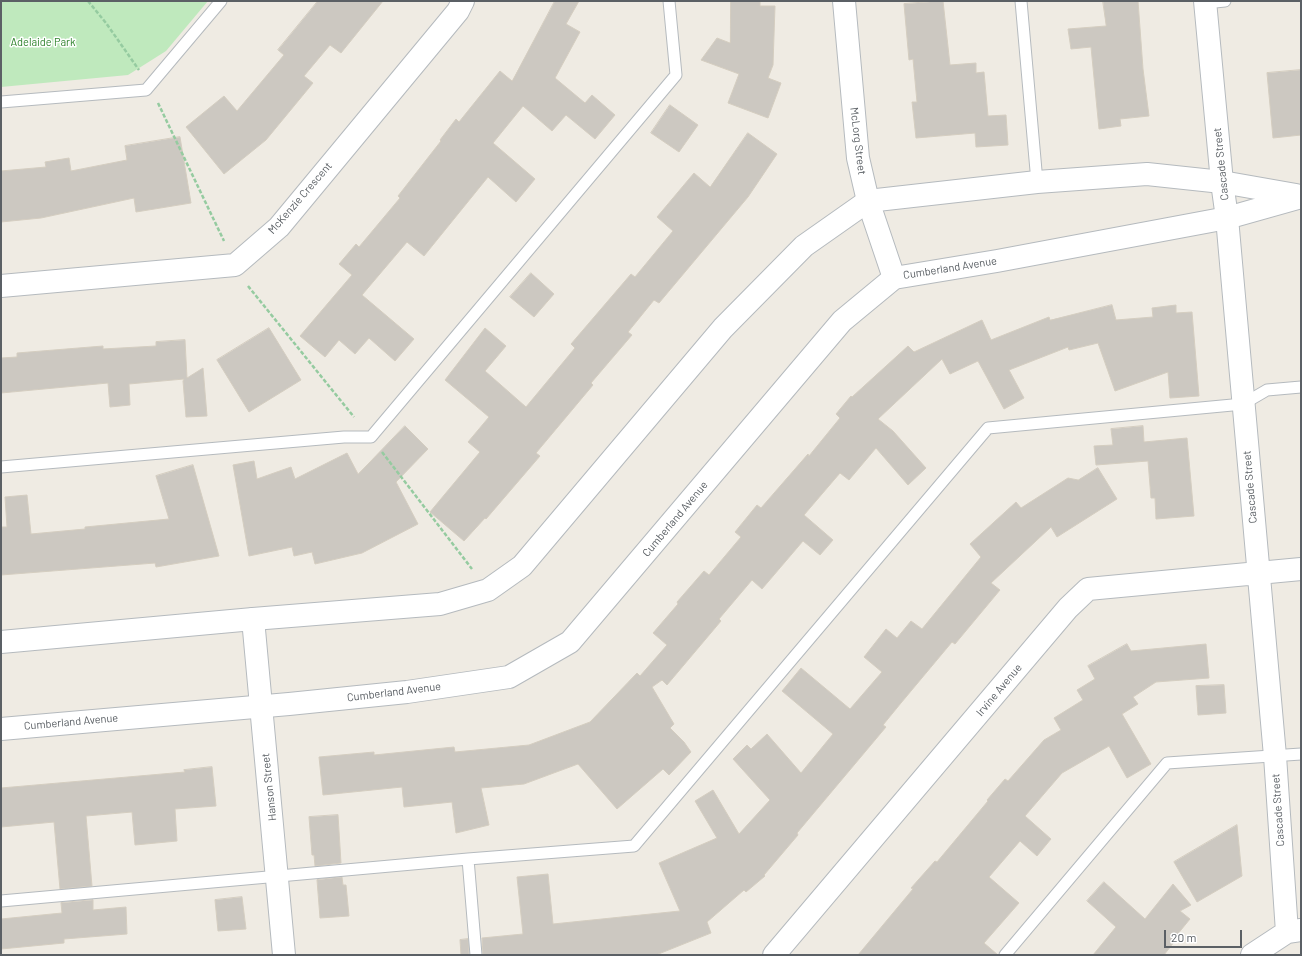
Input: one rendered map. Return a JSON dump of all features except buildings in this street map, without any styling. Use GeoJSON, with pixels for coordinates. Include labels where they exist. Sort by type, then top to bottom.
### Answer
{"type":"FeatureCollection","features":[{"type":"Feature","properties":{"kind":"street","name":"McKenzie Crescent"},"geometry":{"type":"LineString","coordinates":[[235,265],[279,226],[458,11],[463,1]]}},
{"type":"Feature","properties":{"kind":"street","name":"McLorg Street"},"geometry":{"type":"LineString","coordinates":[[844,1],[858,158],[868,201],[894,278]]}},
{"type":"Feature","properties":{"kind":"street","name":"Cascade Street"},"geometry":{"type":"LineString","coordinates":[[1212,2],[1222,182],[1227,218],[1275,756],[1294,931],[1252,955]]}},
{"type":"Feature","properties":{"kind":"street","name":"Cumberland Avenue"},"geometry":{"type":"LineString","coordinates":[[1,642],[440,604],[488,590],[522,566],[723,328],[804,246],[868,201],[1037,182],[1147,174],[1222,182],[1301,196]]}},
{"type":"Feature","properties":{"kind":"street","name":"Cumberland Avenue"},"geometry":{"type":"LineString","coordinates":[[1,729],[407,692],[509,677],[570,642],[842,321],[894,278],[997,261],[1227,218],[1301,196]]}},
{"type":"Feature","properties":{"kind":"street"},"geometry":{"type":"LineString","coordinates":[[1,286],[235,265]]}},
{"type":"Feature","properties":{"kind":"street","name":"Irvine Avenue"},"geometry":{"type":"LineString","coordinates":[[774,955],[1068,608],[1088,589],[1301,569]]}},
{"type":"Feature","properties":{"kind":"street","name":"Hanson Street"},"geometry":{"type":"LineString","coordinates":[[253,619],[278,876],[284,955]]}},
{"type":"Feature","properties":{"kind":"lane"},"geometry":{"type":"LineString","coordinates":[[1,102],[146,90],[221,1]]}},
{"type":"Feature","properties":{"kind":"lane"},"geometry":{"type":"LineString","coordinates":[[1,467],[344,437],[371,437],[676,75],[669,1]]}},
{"type":"Feature","properties":{"kind":"lane"},"geometry":{"type":"LineString","coordinates":[[1021,1],[1037,182]]}},
{"type":"Feature","properties":{"kind":"lane"},"geometry":{"type":"LineString","coordinates":[[1,901],[468,859],[634,846],[988,428],[1243,404],[1267,390],[1301,387]]}},
{"type":"Feature","properties":{"kind":"lane"},"geometry":{"type":"LineString","coordinates":[[1005,955],[1167,763],[1301,754]]}},
{"type":"Feature","properties":{"kind":"lane"},"geometry":{"type":"LineString","coordinates":[[468,859],[476,955]]}},
{"type":"Feature","properties":{"kind":"path"},"geometry":{"type":"LineString","coordinates":[[88,1],[106,23],[150,85],[235,265],[246,284],[371,437],[472,569]]}},
{"type":"Feature","properties":{"kind":"green space","name":"Adelaide Park"},"geometry":{"type":"Polygon","coordinates":[[[1,1],[208,1],[166,51],[128,75],[1,87],[1,1]]]}}]}
